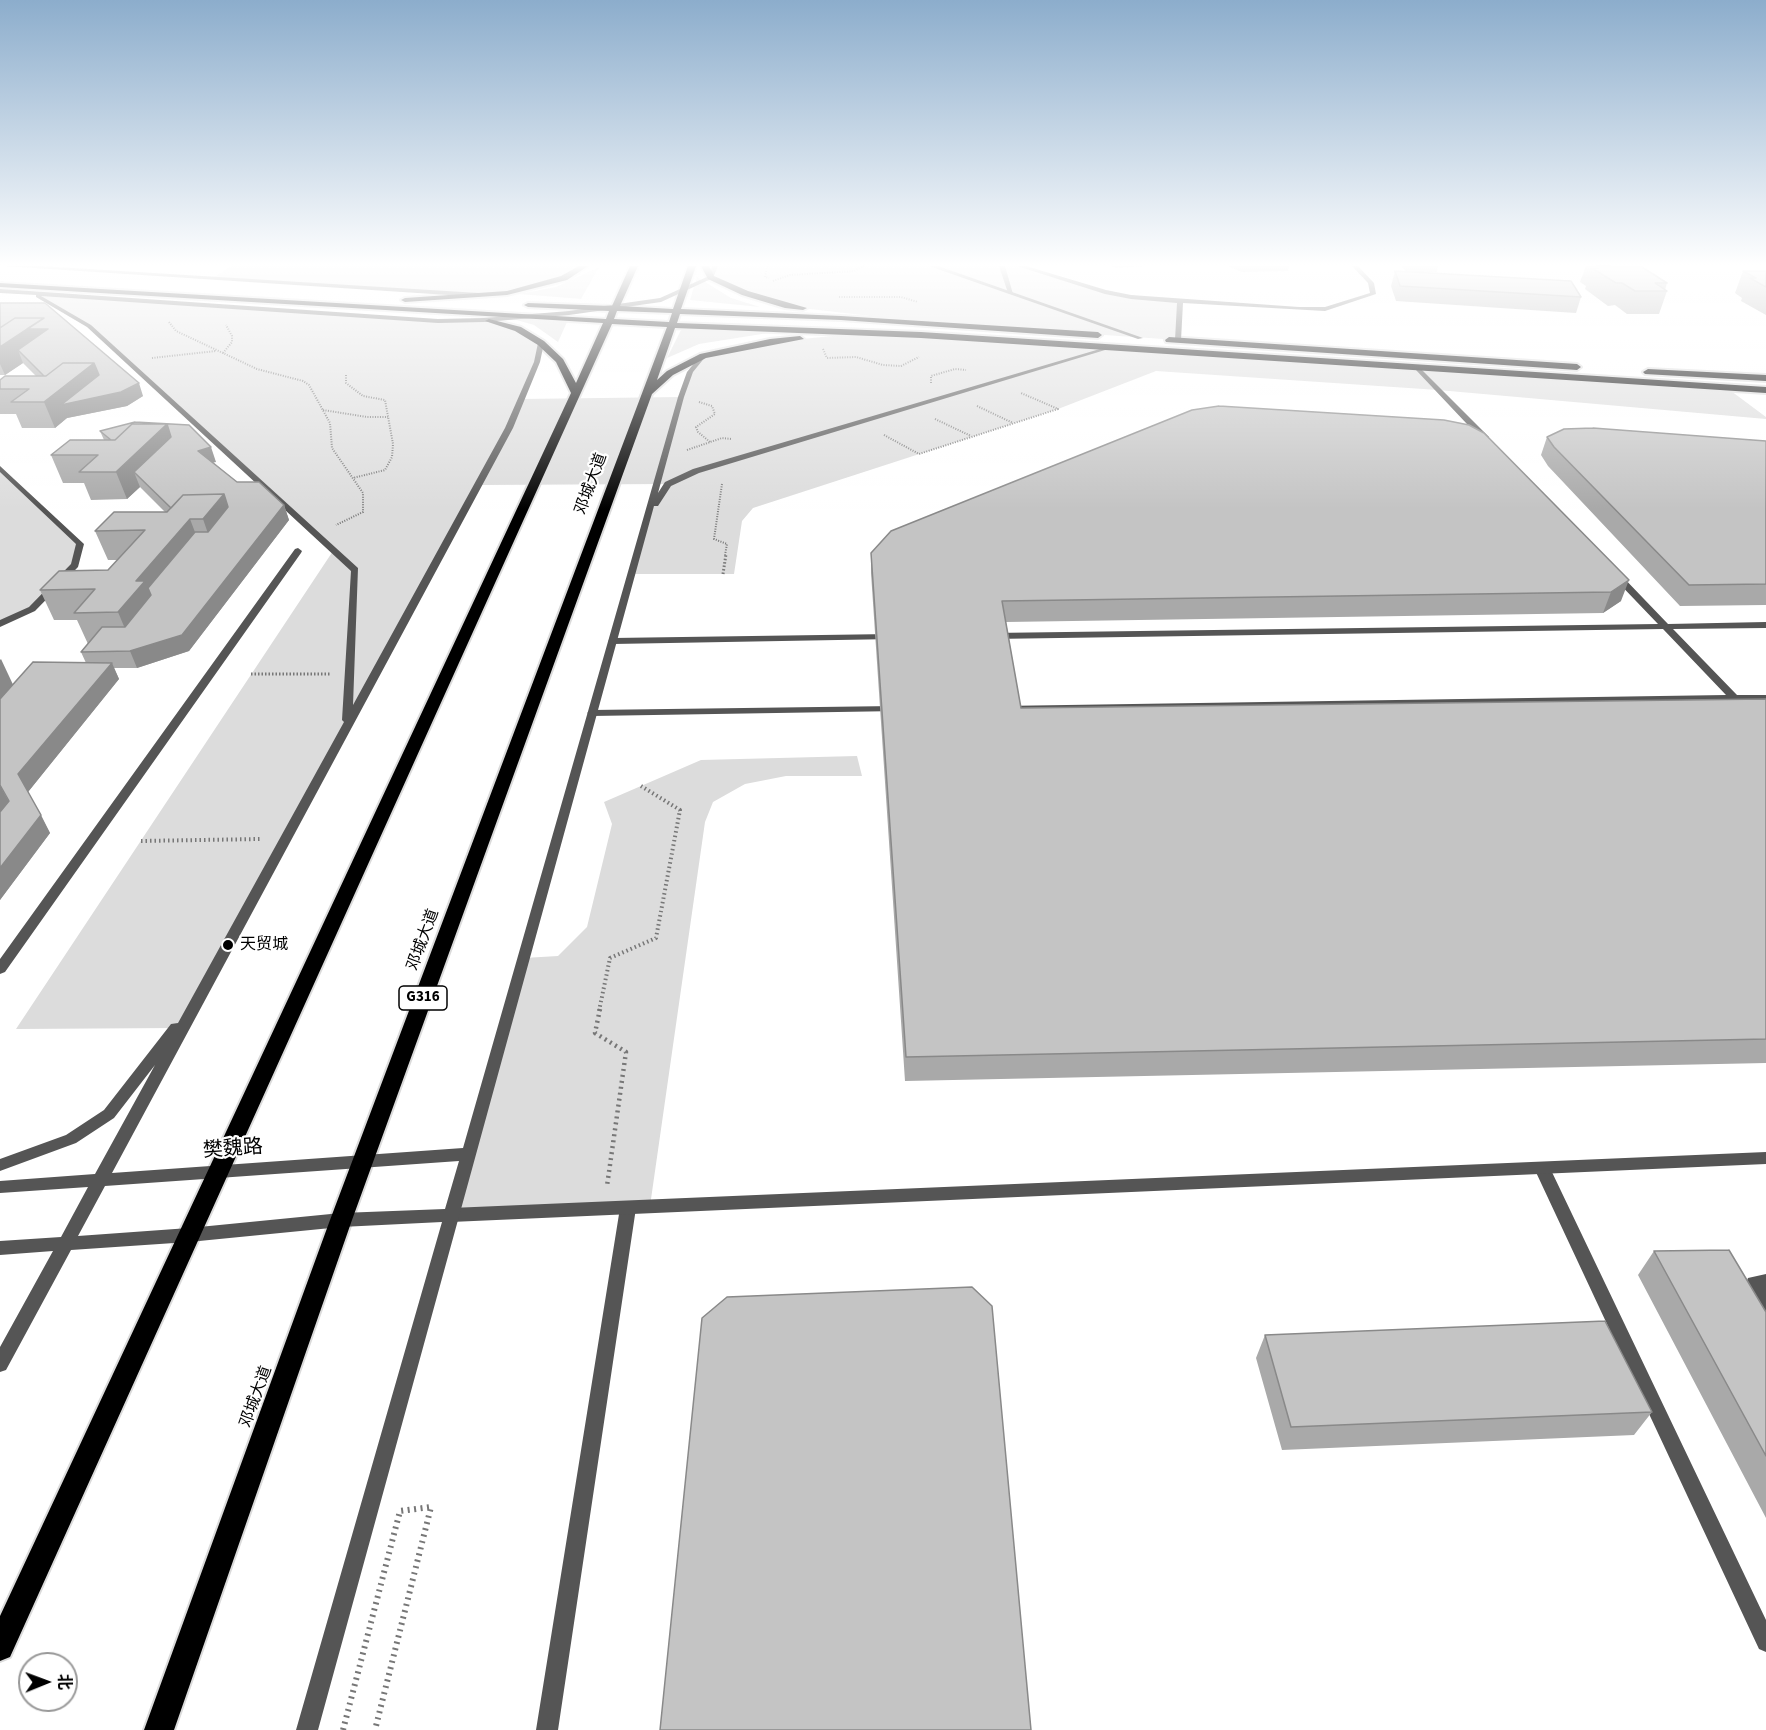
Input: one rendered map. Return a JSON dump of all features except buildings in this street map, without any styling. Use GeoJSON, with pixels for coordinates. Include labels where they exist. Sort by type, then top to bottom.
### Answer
{"type":"FeatureCollection","features":[{"type":"Feature","properties":{"kind":"highway"},"geometry":{"type":"LineString","coordinates":[[545,347],[561,361],[576,393]]}},
{"type":"Feature","properties":{"kind":"highway"},"geometry":{"type":"LineString","coordinates":[[0,1647],[597,347]]}},
{"type":"Feature","properties":{"kind":"highway","name":"邓城大道"},"geometry":{"type":"LineString","coordinates":[[159,1730],[340,1220],[664,347]]}},
{"type":"Feature","properties":{"kind":"highway"},"geometry":{"type":"LineString","coordinates":[[646,394],[670,373],[703,356],[747,347]]}},
{"type":"Feature","properties":{"kind":"highway"},"geometry":{"type":"LineString","coordinates":[[1108,347],[1418,369],[1766,390]]}},
{"type":"Feature","properties":{"kind":"highway"},"geometry":{"type":"LineString","coordinates":[[1275,347],[1582,368]]}},
{"type":"Feature","properties":{"kind":"highway"},"geometry":{"type":"LineString","coordinates":[[1594,369],[1766,378]]}},
{"type":"Feature","properties":{"kind":"street"},"geometry":{"type":"LineString","coordinates":[[112,347],[355,570],[346,725]]}},
{"type":"Feature","properties":{"kind":"street"},"geometry":{"type":"LineString","coordinates":[[0,1364],[509,428],[537,362],[540,347]]}},
{"type":"Feature","properties":{"kind":"street"},"geometry":{"type":"LineString","coordinates":[[648,516],[668,484],[696,471],[1112,347]]}},
{"type":"Feature","properties":{"kind":"street"},"geometry":{"type":"LineString","coordinates":[[307,1730],[681,397],[690,372],[703,356]]}},
{"type":"Feature","properties":{"kind":"street"},"geometry":{"type":"LineString","coordinates":[[1418,369],[1495,449]]}},
{"type":"Feature","properties":{"kind":"street"},"geometry":{"type":"LineString","coordinates":[[0,468],[80,544],[75,565],[32,609],[0,624]]}},
{"type":"Feature","properties":{"kind":"street"},"geometry":{"type":"LineString","coordinates":[[0,969],[298,551]]}},
{"type":"Feature","properties":{"kind":"street"},"geometry":{"type":"LineString","coordinates":[[1609,567],[1735,699]]}},
{"type":"Feature","properties":{"kind":"street"},"geometry":{"type":"LineString","coordinates":[[983,636],[1766,625]]}},
{"type":"Feature","properties":{"kind":"street"},"geometry":{"type":"LineString","coordinates":[[613,641],[899,637]]}},
{"type":"Feature","properties":{"kind":"street"},"geometry":{"type":"LineString","coordinates":[[999,708],[1766,698]]}},
{"type":"Feature","properties":{"kind":"street"},"geometry":{"type":"LineString","coordinates":[[592,713],[904,709]]}},
{"type":"Feature","properties":{"kind":"street"},"geometry":{"type":"LineString","coordinates":[[0,1165],[70,1139],[109,1114],[197,1001]]}},
{"type":"Feature","properties":{"kind":"street","name":"樊魏路"},"geometry":{"type":"LineString","coordinates":[[0,1187],[469,1154]]}},
{"type":"Feature","properties":{"kind":"street"},"geometry":{"type":"LineString","coordinates":[[0,1248],[189,1235],[340,1220],[1766,1158]]}},
{"type":"Feature","properties":{"kind":"street"},"geometry":{"type":"LineString","coordinates":[[1542,1168],[1766,1642]]}},
{"type":"Feature","properties":{"kind":"street"},"geometry":{"type":"LineString","coordinates":[[547,1730],[628,1208]]}},
{"type":"Feature","properties":{"kind":"street"},"geometry":{"type":"LineString","coordinates":[[1766,1281],[1754,1283],[1766,1304]]}},
{"type":"Feature","properties":{"kind":"path"},"geometry":{"type":"LineString","coordinates":[[209,347],[257,369],[309,384],[330,423],[333,448],[363,494],[363,512],[316,535]]}},
{"type":"Feature","properties":{"kind":"path"},"geometry":{"type":"LineString","coordinates":[[222,353],[228,347]]}},
{"type":"Feature","properties":{"kind":"path"},"geometry":{"type":"LineString","coordinates":[[825,347],[822,350],[827,358],[856,357],[883,365],[900,366],[919,357]]}},
{"type":"Feature","properties":{"kind":"path"},"geometry":{"type":"LineString","coordinates":[[128,361],[218,351]]}},
{"type":"Feature","properties":{"kind":"path"},"geometry":{"type":"LineString","coordinates":[[346,375],[346,383],[363,396],[385,400],[393,444],[392,457],[385,470],[353,478]]}},
{"type":"Feature","properties":{"kind":"path"},"geometry":{"type":"LineString","coordinates":[[859,422],[919,454],[1058,409],[992,382]]}},
{"type":"Feature","properties":{"kind":"path"},"geometry":{"type":"LineString","coordinates":[[951,394],[1014,423]]}},
{"type":"Feature","properties":{"kind":"path"},"geometry":{"type":"LineString","coordinates":[[681,397],[712,406],[715,414],[696,427],[698,432],[710,442]]}},
{"type":"Feature","properties":{"kind":"path"},"geometry":{"type":"LineString","coordinates":[[910,407],[972,436]]}},
{"type":"Feature","properties":{"kind":"path"},"geometry":{"type":"LineString","coordinates":[[323,410],[367,417],[388,417]]}},
{"type":"Feature","properties":{"kind":"path"},"geometry":{"type":"LineString","coordinates":[[723,574],[727,544],[714,539],[724,463]]}},
{"type":"Feature","properties":{"kind":"path"},"geometry":{"type":"LineString","coordinates":[[251,674],[349,674]]}},
{"type":"Feature","properties":{"kind":"path"},"geometry":{"type":"LineString","coordinates":[[604,1209],[626,1052],[595,1033],[610,958],[656,938],[680,810],[641,786]]}},
{"type":"Feature","properties":{"kind":"path"},"geometry":{"type":"LineString","coordinates":[[141,841],[285,838]]}},
{"type":"Feature","properties":{"kind":"path"},"geometry":{"type":"LineString","coordinates":[[343,1730],[400,1510],[431,1507],[375,1730]]}},
{"type":"Feature","properties":{"kind":"shaded area"},"geometry":{"type":"Polygon","coordinates":[[[111,347],[540,347],[522,399],[681,397],[690,372],[703,356],[747,347],[1099,347],[1727,388],[1766,417],[1766,419],[1438,390],[1156,371],[1058,409],[753,508],[742,521],[734,574],[632,574],[648,516],[667,484],[478,485],[176,1028],[16,1029],[333,551],[111,347]]]}},
{"type":"Feature","properties":{"kind":"shaded area"},"geometry":{"type":"Polygon","coordinates":[[[673,347],[693,347],[667,358],[673,347]]]}},
{"type":"Feature","properties":{"kind":"shaded area"},"geometry":{"type":"Polygon","coordinates":[[[0,468],[80,544],[75,565],[32,609],[0,624],[0,468]]]}},
{"type":"Feature","properties":{"kind":"shaded area"},"geometry":{"type":"Polygon","coordinates":[[[857,756],[862,776],[786,776],[745,784],[713,802],[705,822],[650,1206],[451,1215],[524,958],[558,956],[587,927],[612,824],[604,802],[701,760],[857,756]]]}},
{"type":"Feature","properties":{"kind":"place","name":"天贸城"},"geometry":{"type":"Point","coordinates":[228,945]}}]}
